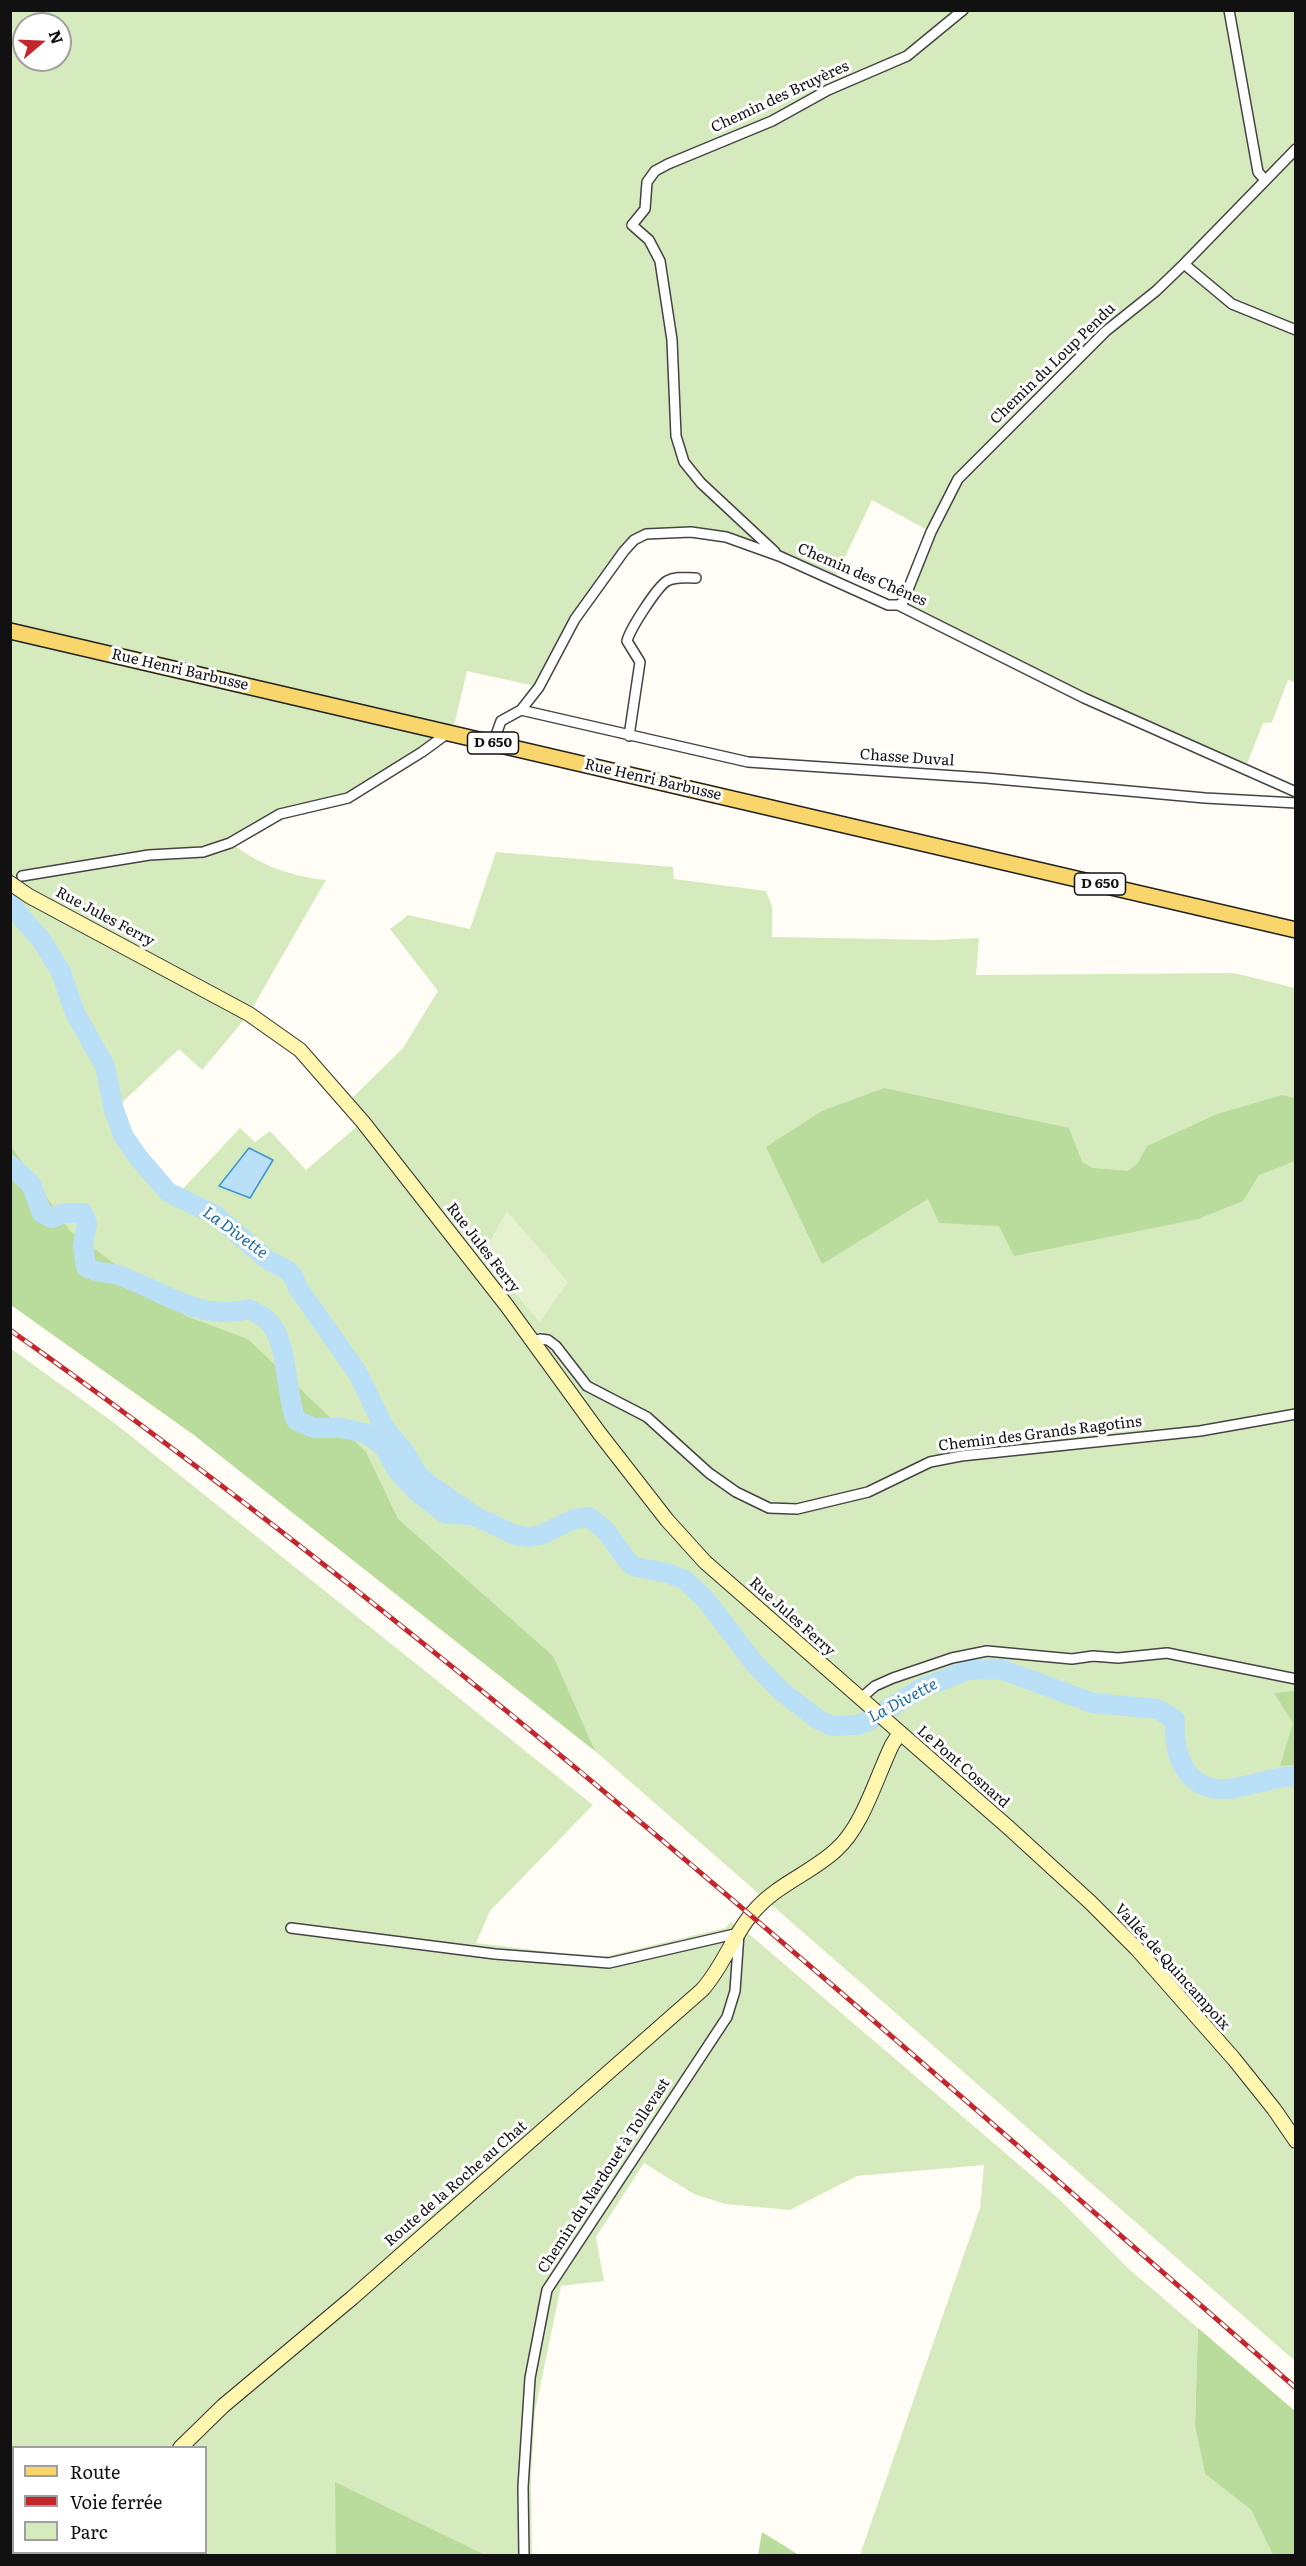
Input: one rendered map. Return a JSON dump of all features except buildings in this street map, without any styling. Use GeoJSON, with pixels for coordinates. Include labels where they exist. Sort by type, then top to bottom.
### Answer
{"type":"FeatureCollection","features":[{"type":"Feature","properties":{"kind":"main road","name":"Rue Henri Barbusse"},"geometry":{"type":"LineString","coordinates":[[10,631],[1296,930]]}},
{"type":"Feature","properties":{"kind":"main road","name":"Rue Jules Ferry"},"geometry":{"type":"LineString","coordinates":[[16,879],[29,896],[249,1014],[300,1050],[363,1122],[647,1494],[705,1562],[864,1703]]}},
{"type":"Feature","properties":{"kind":"main road","name":"Le Pont Cosnard"},"geometry":{"type":"LineString","coordinates":[[864,1703],[1009,1828]]}},
{"type":"Feature","properties":{"kind":"main road","name":"Route de la Roche au Chat"},"geometry":{"type":"LineString","coordinates":[[182,2446],[223,2406],[352,2298],[686,2005],[713,1978],[739,1933],[764,1900],[827,1858],[846,1839],[856,1824],[891,1746],[899,1734]]}},
{"type":"Feature","properties":{"kind":"main road","name":"Vallée de Quincampoix"},"geometry":{"type":"LineString","coordinates":[[1009,1828],[1090,1902],[1137,1949],[1248,2077],[1296,2141]]}},
{"type":"Feature","properties":{"kind":"street","name":"Chemin des Bruyères"},"geometry":{"type":"LineString","coordinates":[[778,556],[701,483],[681,455],[676,436],[672,340],[660,261],[649,240],[632,225],[645,209],[647,182],[655,171],[772,121],[828,90],[907,56],[963,10]]}},
{"type":"Feature","properties":{"kind":"street"},"geometry":{"type":"LineString","coordinates":[[1229,10],[1258,172],[1265,180]]}},
{"type":"Feature","properties":{"kind":"street","name":"Chemin du Loup Pendu"},"geometry":{"type":"LineString","coordinates":[[898,605],[903,602],[931,532],[958,479],[1106,331],[1156,291],[1184,264],[1296,149]]}},
{"type":"Feature","properties":{"kind":"street"},"geometry":{"type":"LineString","coordinates":[[1184,264],[1232,304],[1296,330]]}},
{"type":"Feature","properties":{"kind":"street","name":"Chemin des Chênes"},"geometry":{"type":"LineString","coordinates":[[493,743],[501,721],[521,710],[539,687],[575,619],[634,540],[646,534],[691,532],[726,537],[778,556],[879,601],[898,605],[1084,698],[1296,792]]}},
{"type":"Feature","properties":{"kind":"street"},"geometry":{"type":"LineString","coordinates":[[629,736],[640,662],[627,641],[630,630],[665,582],[676,578],[696,578]]}},
{"type":"Feature","properties":{"kind":"street","name":"Chasse Duval"},"geometry":{"type":"LineString","coordinates":[[521,710],[748,762],[986,778],[1205,798],[1296,803]]}},
{"type":"Feature","properties":{"kind":"street"},"geometry":{"type":"LineString","coordinates":[[16,879],[149,855],[203,852],[230,843],[280,814],[348,798],[448,733]]}},
{"type":"Feature","properties":{"kind":"street","name":"Chemin des Grands Ragotins"},"geometry":{"type":"LineString","coordinates":[[533,1342],[540,1339],[548,1340],[556,1346],[587,1386],[647,1417],[709,1473],[736,1492],[769,1508],[797,1509],[868,1492],[905,1473],[940,1460],[1043,1446],[1200,1431],[1296,1414]]}},
{"type":"Feature","properties":{"kind":"street"},"geometry":{"type":"LineString","coordinates":[[864,1703],[875,1686],[893,1678],[952,1658],[987,1651],[1072,1659],[1093,1656],[1118,1658],[1167,1653],[1296,1679]]}},
{"type":"Feature","properties":{"kind":"street"},"geometry":{"type":"LineString","coordinates":[[291,1928],[495,1954],[609,1963],[739,1933]]}},
{"type":"Feature","properties":{"kind":"street","name":"Chemin du Nardouet à Tollevast"},"geometry":{"type":"LineString","coordinates":[[524,2556],[523,2487],[530,2378],[547,2290],[727,2017],[735,1991],[739,1933]]}},
{"type":"Feature","properties":{"kind":"green space"},"geometry":{"type":"Polygon","coordinates":[[[10,11],[1295,11],[1295,682],[1288,680],[1272,722],[1263,723],[1245,769],[1084,698],[898,605],[931,532],[872,500],[833,582],[779,556],[691,532],[634,540],[575,619],[539,687],[467,671],[455,722],[448,733],[348,798],[295,809],[231,843],[253,858],[276,868],[300,876],[326,880],[249,1014],[202,1070],[179,1049],[114,1110],[122,1134],[134,1152],[154,1178],[176,1196],[240,1128],[255,1142],[270,1131],[306,1170],[362,1122],[347,1103],[403,1048],[438,991],[390,929],[408,915],[470,929],[496,852],[673,867],[674,879],[766,891],[772,906],[772,937],[936,940],[979,938],[976,975],[1234,973],[1295,988],[1295,2361],[595,1751],[194,1435],[11,1305],[10,11]]]}},
{"type":"Feature","properties":{"kind":"green space"},"geometry":{"type":"Polygon","coordinates":[[[884,1088],[1069,1128],[1082,1162],[1093,1168],[1128,1171],[1138,1163],[1147,1146],[1217,1114],[1282,1095],[1295,1098],[1295,1161],[1259,1175],[1243,1201],[1198,1219],[1014,1256],[999,1226],[939,1223],[928,1199],[822,1264],[766,1147],[822,1111],[884,1088]]]}},
{"type":"Feature","properties":{"kind":"green space"},"geometry":{"type":"Polygon","coordinates":[[[11,1146],[70,1231],[186,1316],[248,1339],[366,1452],[398,1519],[553,1656],[595,1751],[194,1435],[11,1305],[11,1146]]]}},
{"type":"Feature","properties":{"kind":"green space"},"geometry":{"type":"Polygon","coordinates":[[[507,1211],[568,1282],[540,1322],[482,1255],[507,1211]]]}},
{"type":"Feature","properties":{"kind":"green space"},"geometry":{"type":"Polygon","coordinates":[[[10,1348],[117,1425],[593,1805],[490,1911],[476,1943],[599,1958],[725,1928],[731,1922],[749,1934],[1058,2198],[1130,2270],[1198,2328],[1195,2426],[1205,2474],[1251,2510],[1273,2555],[860,2555],[980,2208],[984,2165],[857,2176],[790,2210],[725,2204],[694,2194],[644,2163],[596,2237],[604,2281],[561,2286],[535,2411],[531,2477],[532,2555],[11,2555],[10,1348]]]}},
{"type":"Feature","properties":{"kind":"green space"},"geometry":{"type":"Polygon","coordinates":[[[1295,1691],[1295,1765],[1280,1766],[1293,1723],[1274,1693],[1295,1691]]]}},
{"type":"Feature","properties":{"kind":"green space"},"geometry":{"type":"Polygon","coordinates":[[[1198,2328],[1295,2411],[1295,2555],[1273,2555],[1251,2510],[1205,2474],[1195,2426],[1198,2328]]]}},
{"type":"Feature","properties":{"kind":"green space"},"geometry":{"type":"Polygon","coordinates":[[[335,2482],[485,2555],[336,2555],[335,2482]]]}},
{"type":"Feature","properties":{"kind":"green space"},"geometry":{"type":"Polygon","coordinates":[[[762,2532],[799,2555],[758,2555],[762,2532]]]}},
{"type":"Feature","properties":{"kind":"water"},"geometry":{"type":"Polygon","coordinates":[[[249,1148],[273,1160],[250,1198],[219,1186],[249,1148]]]}},
{"type":"Feature","properties":{"kind":"waterway","name":"La Divette"},"geometry":{"type":"LineString","coordinates":[[10,904],[42,941],[61,972],[75,1013],[105,1066],[114,1110],[124,1137],[138,1157],[168,1192],[215,1215],[268,1260],[287,1270],[293,1276],[298,1288],[357,1372],[384,1427],[406,1454],[415,1471],[427,1483],[473,1515],[515,1535],[529,1537],[541,1535],[574,1519],[589,1517],[606,1531],[629,1563],[685,1580],[706,1600],[754,1663],[781,1691],[819,1720],[832,1726],[857,1725],[868,1721],[922,1688],[968,1670],[1000,1669],[1093,1703],[1158,1709],[1175,1720],[1179,1757],[1184,1768],[1200,1784],[1226,1789],[1296,1776]]}},
{"type":"Feature","properties":{"kind":"waterway","name":"La Divette"},"geometry":{"type":"LineString","coordinates":[[10,1165],[31,1184],[42,1213],[52,1218],[65,1213],[83,1213],[87,1224],[83,1245],[86,1267],[121,1276],[199,1308],[215,1312],[249,1309],[265,1318],[273,1327],[283,1352],[296,1420],[314,1428],[341,1428],[365,1433],[384,1447],[397,1470],[416,1491],[446,1514],[473,1515]]}},
{"type":"Feature","properties":{"kind":"railway"},"geometry":{"type":"LineString","coordinates":[[10,1330],[178,1453],[343,1580],[505,1710],[824,1978],[1296,2388]]}}]}
